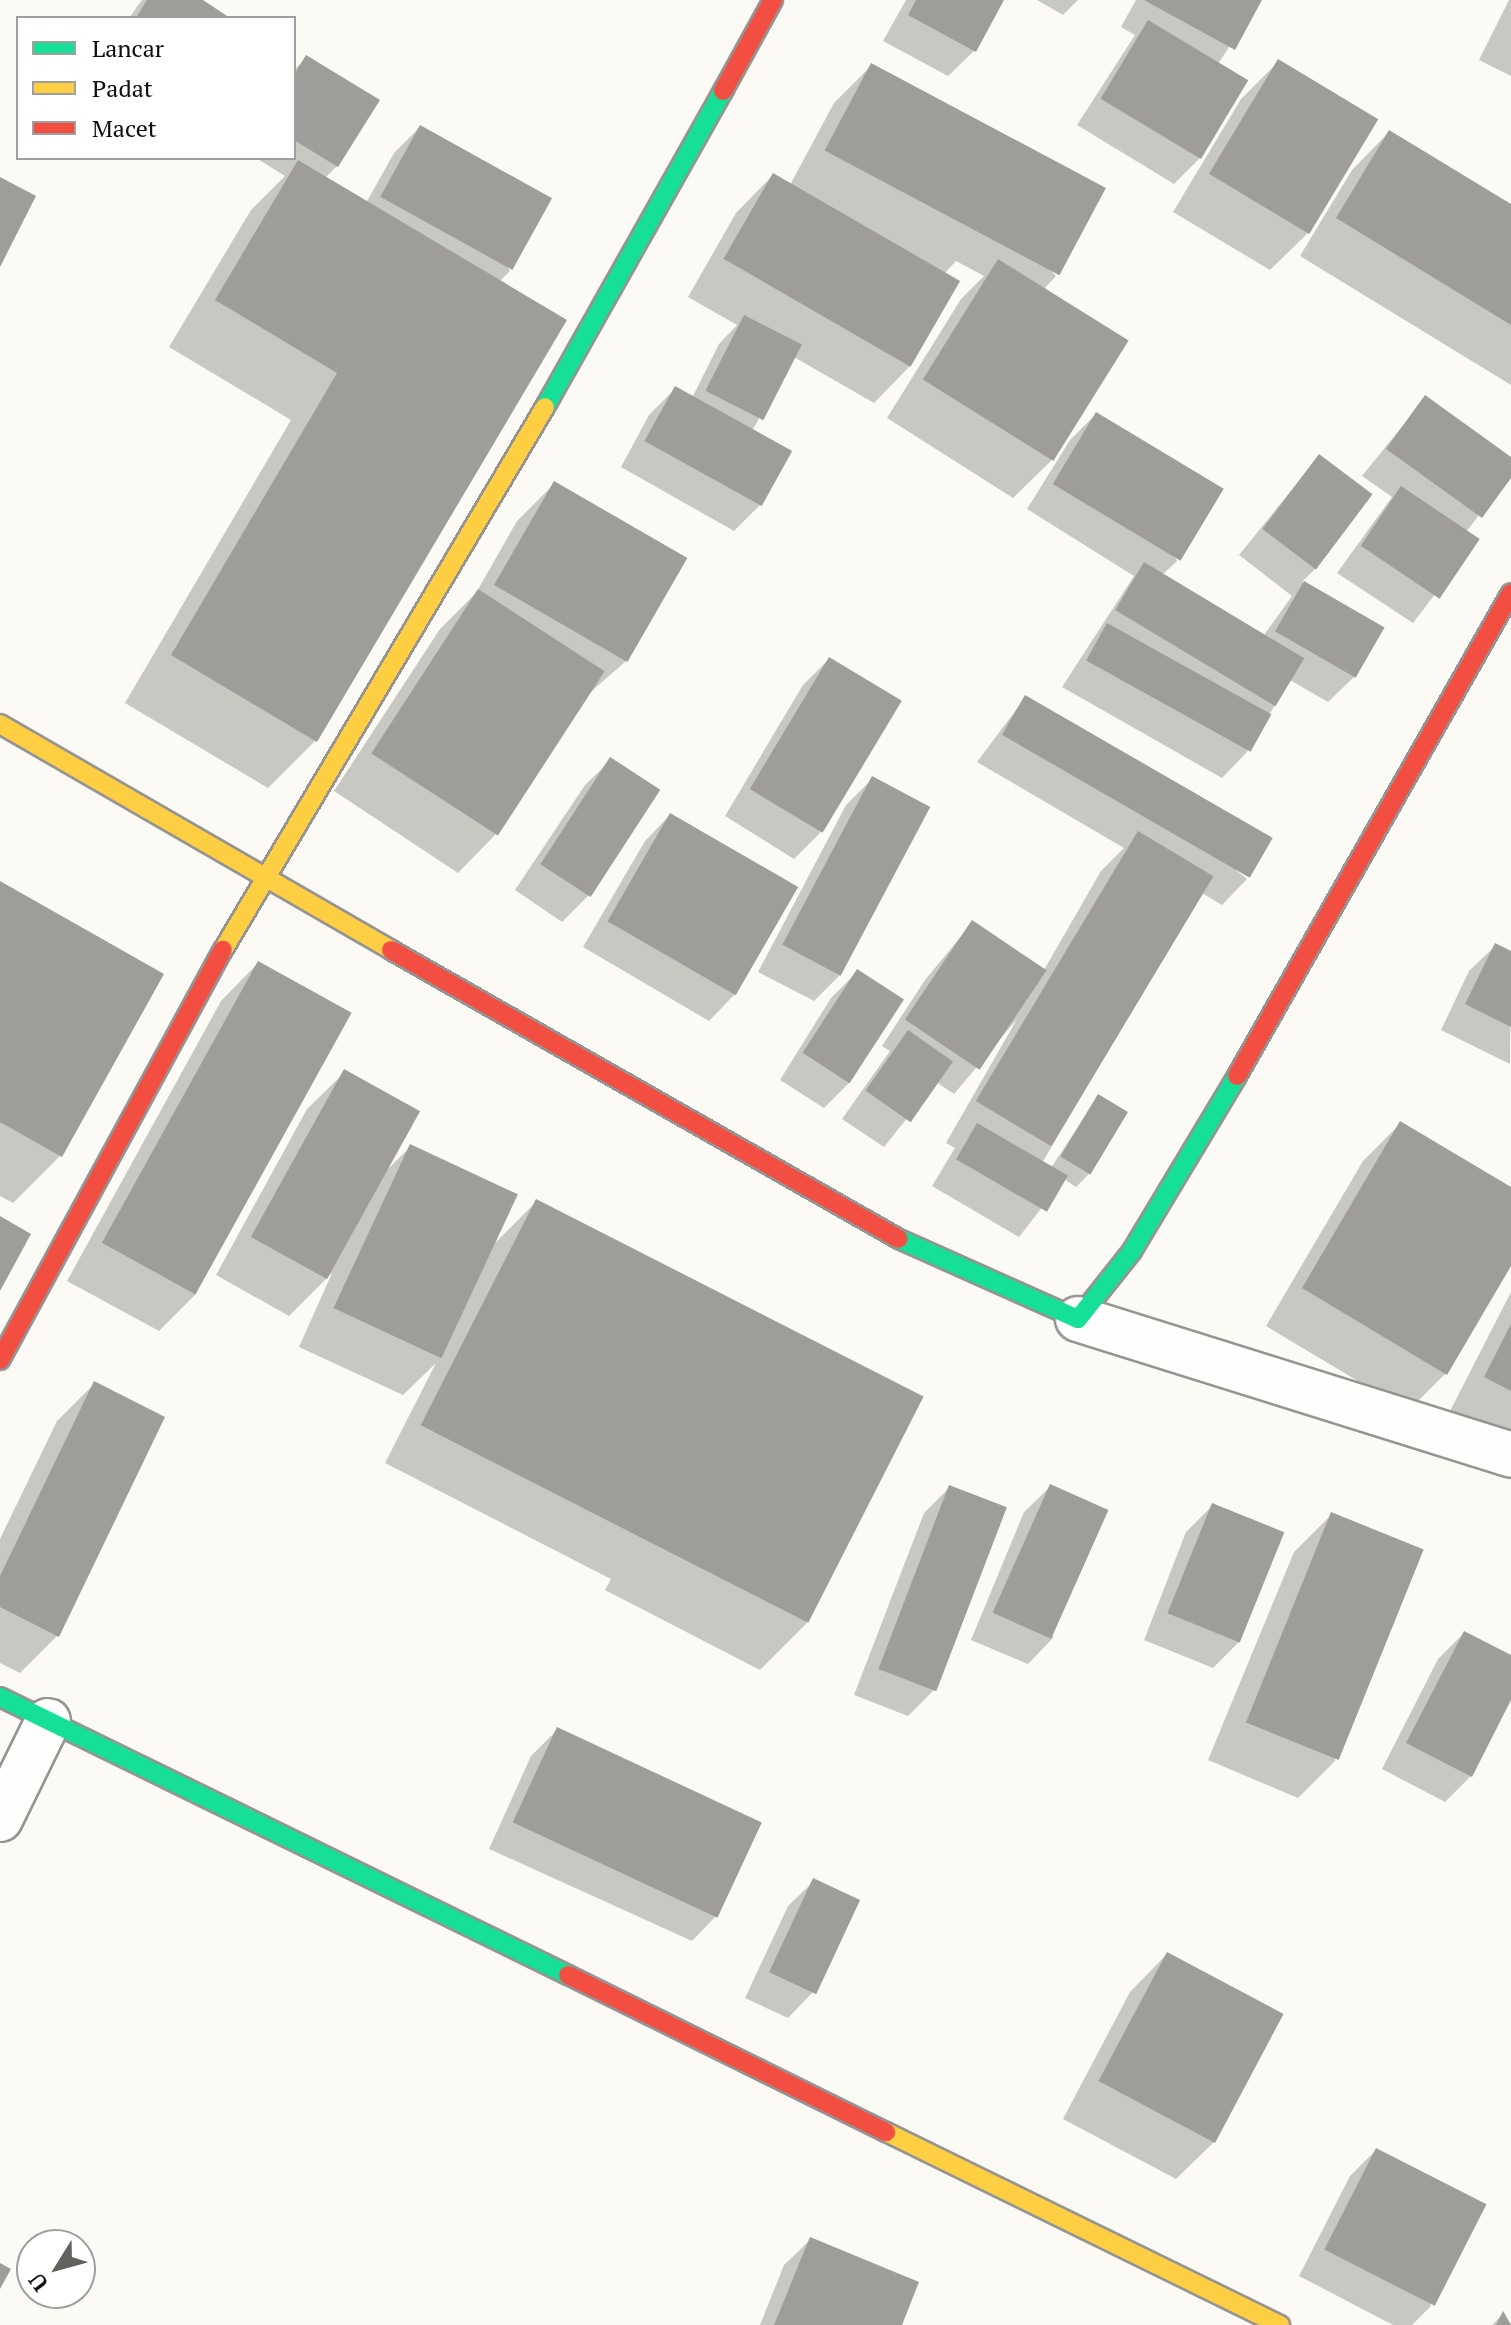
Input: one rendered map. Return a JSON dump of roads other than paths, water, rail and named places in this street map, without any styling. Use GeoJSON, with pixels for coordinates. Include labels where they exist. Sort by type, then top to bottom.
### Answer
{"type":"FeatureCollection","features":[{"type":"Feature","properties":{"kind":"main road"},"geometry":{"type":"LineString","coordinates":[[0,1360],[263,877],[598,319],[773,0]]}},
{"type":"Feature","properties":{"kind":"main road"},"geometry":{"type":"LineString","coordinates":[[0,724],[848,1213],[1078,1319],[1132,1251],[1333,917],[1511,593]]}},
{"type":"Feature","properties":{"kind":"main road"},"geometry":{"type":"LineString","coordinates":[[0,1697],[1280,2325]]}},
{"type":"Feature","properties":{"kind":"street"},"geometry":{"type":"LineString","coordinates":[[1078,1319],[1511,1455]]}},
{"type":"Feature","properties":{"kind":"street"},"geometry":{"type":"LineString","coordinates":[[0,1819],[48,1721]]}}]}
